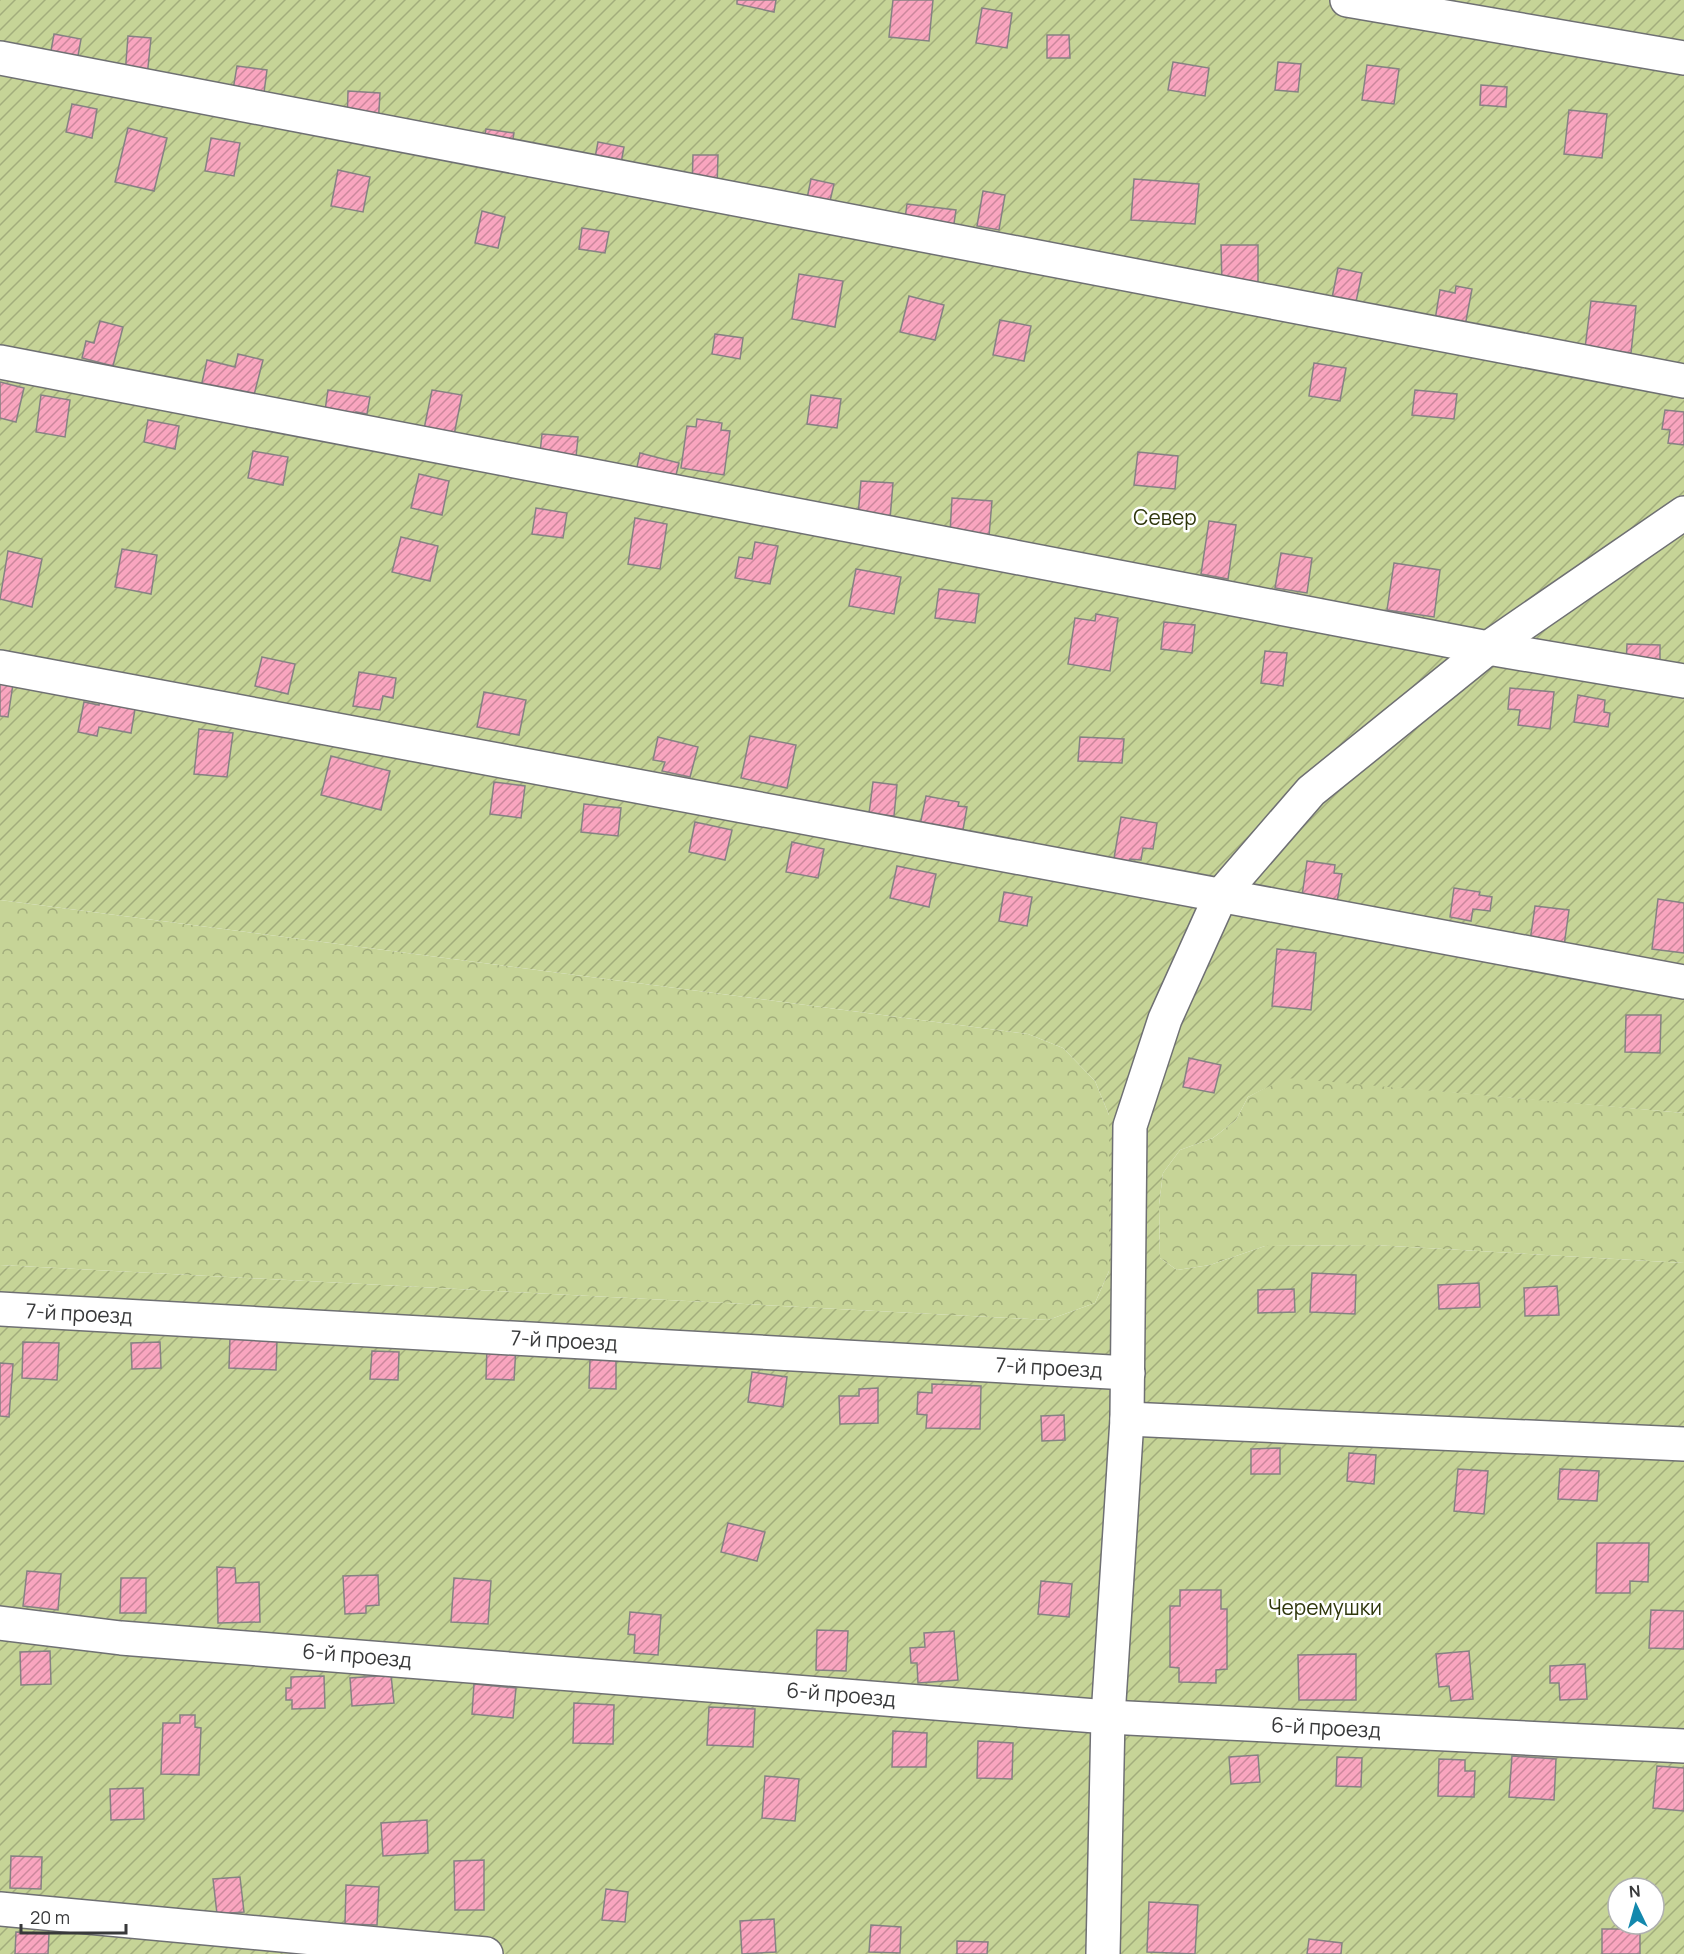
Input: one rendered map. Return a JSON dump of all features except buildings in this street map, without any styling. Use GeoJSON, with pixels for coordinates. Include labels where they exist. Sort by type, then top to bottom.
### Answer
{"type":"FeatureCollection","features":[{"type":"Feature","properties":{"kind":"street"},"geometry":{"type":"LineString","coordinates":[[1347,0],[1684,58]]}},
{"type":"Feature","properties":{"kind":"street"},"geometry":{"type":"LineString","coordinates":[[0,58],[1684,381]]}},
{"type":"Feature","properties":{"kind":"street"},"geometry":{"type":"LineString","coordinates":[[0,362],[1488,648],[1684,681]]}},
{"type":"Feature","properties":{"kind":"street"},"geometry":{"type":"LineString","coordinates":[[1103,1954],[1108,1717],[1127,1419],[1130,1126],[1165,1019],[1221,895],[1311,791],[1488,648],[1684,513]]}},
{"type":"Feature","properties":{"kind":"street"},"geometry":{"type":"LineString","coordinates":[[0,667],[1684,982]]}},
{"type":"Feature","properties":{"kind":"street","name":"7-й проезд"},"geometry":{"type":"LineString","coordinates":[[0,1310],[1128,1373]]}},
{"type":"Feature","properties":{"kind":"street"},"geometry":{"type":"LineString","coordinates":[[1127,1419],[1684,1444]]}},
{"type":"Feature","properties":{"kind":"street","name":"6-й проезд"},"geometry":{"type":"LineString","coordinates":[[0,1623],[133,1639],[1108,1717],[1684,1746]]}},
{"type":"Feature","properties":{"kind":"street"},"geometry":{"type":"LineString","coordinates":[[0,1909],[486,1954]]}},
{"type":"Feature","properties":{"kind":"green space"},"geometry":{"type":"Polygon","coordinates":[[[0,0],[1684,0],[1684,1113],[1286,1078],[1248,1097],[1236,1120],[1213,1138],[1180,1150],[1163,1173],[1159,1205],[1160,1258],[1177,1270],[1210,1265],[1265,1246],[1374,1245],[1684,1263],[1684,1954],[0,1954],[0,1265],[1048,1320],[1095,1303],[1109,1271],[1109,1115],[1095,1081],[1063,1048],[1028,1034],[0,900],[0,0]]]}},
{"type":"Feature","properties":{"kind":"green space"},"geometry":{"type":"Polygon","coordinates":[[[0,900],[1028,1034],[1063,1048],[1095,1081],[1109,1115],[1109,1271],[1095,1303],[1048,1320],[0,1265],[0,900]]]}},
{"type":"Feature","properties":{"kind":"green space"},"geometry":{"type":"Polygon","coordinates":[[[1286,1077],[1684,1113],[1684,1263],[1374,1245],[1265,1246],[1210,1265],[1177,1270],[1160,1258],[1159,1205],[1163,1173],[1180,1150],[1213,1138],[1236,1120],[1248,1097],[1286,1077]]]}},
{"type":"Feature","properties":{"kind":"park label","name":"Север"},"geometry":{"type":"Point","coordinates":[1165,518]}},
{"type":"Feature","properties":{"kind":"park label","name":"Черемушки"},"geometry":{"type":"Point","coordinates":[1325,1608]}}]}
